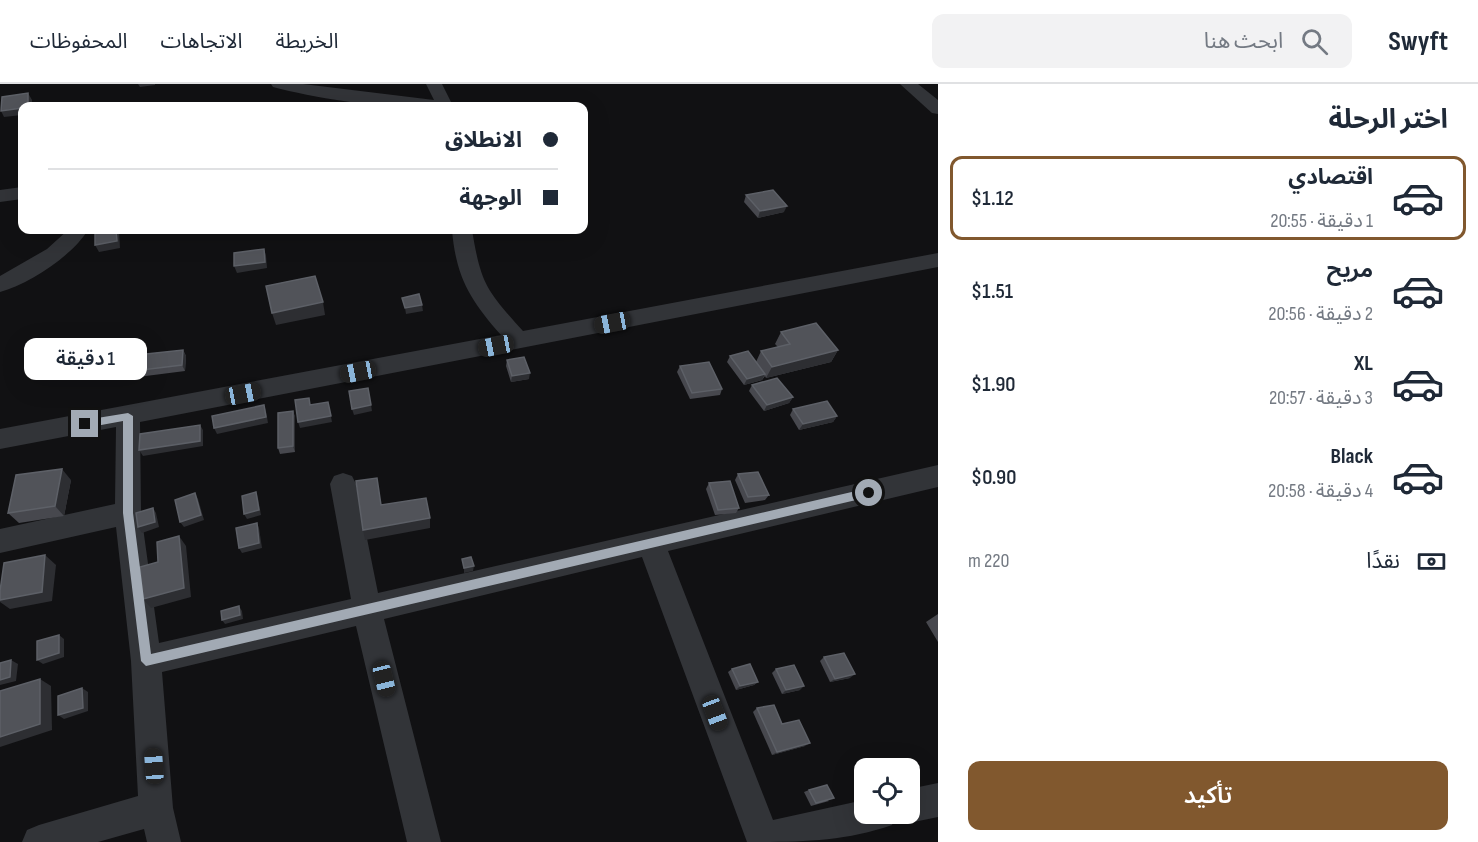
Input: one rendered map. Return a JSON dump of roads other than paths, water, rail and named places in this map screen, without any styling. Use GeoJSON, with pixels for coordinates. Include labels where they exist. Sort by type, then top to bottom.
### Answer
{"type":"FeatureCollection","features":[{"type":"Feature","properties":{"kind":"street"},"geometry":{"type":"LineString","coordinates":[[279,84],[308,90],[406,102]]}},
{"type":"Feature","properties":{"kind":"street"},"geometry":{"type":"LineString","coordinates":[[434,84],[443,102]]}},
{"type":"Feature","properties":{"kind":"street"},"geometry":{"type":"LineString","coordinates":[[908,84],[938,109]]}},
{"type":"Feature","properties":{"kind":"street"},"geometry":{"type":"LineString","coordinates":[[0,196],[18,194]]}},
{"type":"Feature","properties":{"kind":"street"},"geometry":{"type":"LineString","coordinates":[[0,285],[48,257],[76,234]]}},
{"type":"Feature","properties":{"kind":"street"},"geometry":{"type":"LineString","coordinates":[[462,234],[467,270],[476,292],[519,341]]}},
{"type":"Feature","properties":{"kind":"street"},"geometry":{"type":"LineString","coordinates":[[0,439],[938,260]]}},
{"type":"Feature","properties":{"kind":"street"},"geometry":{"type":"LineString","coordinates":[[128,416],[128,513],[146,661],[156,808],[164,842]]}},
{"type":"Feature","properties":{"kind":"street"},"geometry":{"type":"LineString","coordinates":[[146,661],[938,476]]}},
{"type":"Feature","properties":{"kind":"street"},"geometry":{"type":"LineString","coordinates":[[343,483],[367,610],[424,842]]}},
{"type":"Feature","properties":{"kind":"street"},"geometry":{"type":"LineString","coordinates":[[0,541],[128,513]]}},
{"type":"Feature","properties":{"kind":"street"},"geometry":{"type":"LineString","coordinates":[[651,544],[764,841],[854,819]]}},
{"type":"Feature","properties":{"kind":"street"},"geometry":{"type":"LineString","coordinates":[[920,804],[938,800]]}},
{"type":"Feature","properties":{"kind":"street"},"geometry":{"type":"LineString","coordinates":[[39,842],[156,808]]}}]}
